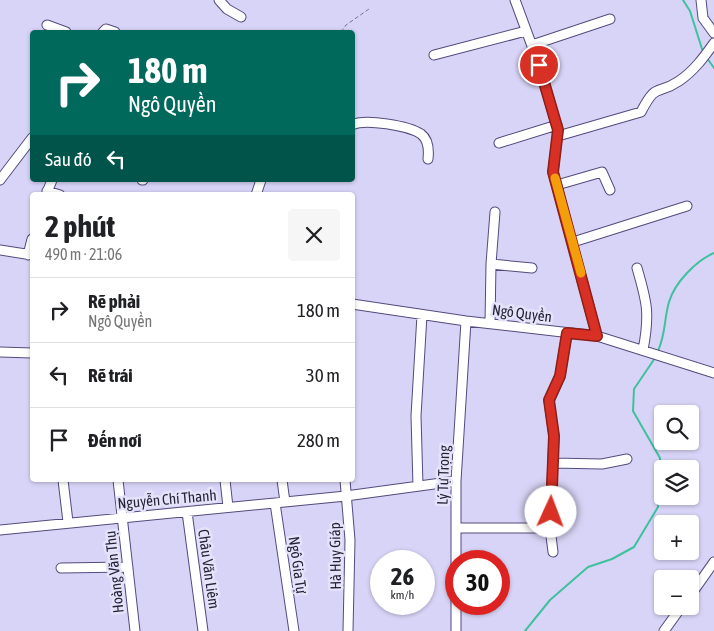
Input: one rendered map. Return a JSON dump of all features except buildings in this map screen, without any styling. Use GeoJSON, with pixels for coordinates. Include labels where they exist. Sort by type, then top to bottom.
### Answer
{"type":"FeatureCollection","features":[{"type":"Feature","properties":{"kind":"street"},"geometry":{"type":"LineString","coordinates":[[219,0],[227,9],[241,18]]}},
{"type":"Feature","properties":{"kind":"street"},"geometry":{"type":"LineString","coordinates":[[515,0],[532,45],[556,124],[558,136],[552,164],[597,336]]}},
{"type":"Feature","properties":{"kind":"street"},"geometry":{"type":"LineString","coordinates":[[701,0],[703,18],[714,33]]}},
{"type":"Feature","properties":{"kind":"street"},"geometry":{"type":"LineString","coordinates":[[532,45],[610,19]]}},
{"type":"Feature","properties":{"kind":"street"},"geometry":{"type":"LineString","coordinates":[[47,25],[61,30]]}},
{"type":"Feature","properties":{"kind":"street"},"geometry":{"type":"LineString","coordinates":[[434,55],[526,31]]}},
{"type":"Feature","properties":{"kind":"street"},"geometry":{"type":"LineString","coordinates":[[558,136],[641,112],[652,92],[680,81],[705,55],[714,42]]}},
{"type":"Feature","properties":{"kind":"street"},"geometry":{"type":"LineString","coordinates":[[355,124],[372,122],[417,132],[427,142],[429,148],[428,159]]}},
{"type":"Feature","properties":{"kind":"street"},"geometry":{"type":"LineString","coordinates":[[499,143],[556,124]]}},
{"type":"Feature","properties":{"kind":"street"},"geometry":{"type":"LineString","coordinates":[[0,180],[30,141]]}},
{"type":"Feature","properties":{"kind":"street"},"geometry":{"type":"LineString","coordinates":[[557,185],[602,172],[610,190]]}},
{"type":"Feature","properties":{"kind":"street"},"geometry":{"type":"LineString","coordinates":[[573,242],[687,206]]}},
{"type":"Feature","properties":{"kind":"street"},"geometry":{"type":"LineString","coordinates":[[490,323],[491,264],[495,212]]}},
{"type":"Feature","properties":{"kind":"street"},"geometry":{"type":"LineString","coordinates":[[0,250],[30,255]]}},
{"type":"Feature","properties":{"kind":"street"},"geometry":{"type":"LineString","coordinates":[[491,264],[532,268]]}},
{"type":"Feature","properties":{"kind":"street"},"geometry":{"type":"LineString","coordinates":[[637,268],[648,307],[647,351]]}},
{"type":"Feature","properties":{"kind":"street","name":"Ngô Quyền"},"geometry":{"type":"LineString","coordinates":[[355,304],[466,321],[597,336],[714,373]]}},
{"type":"Feature","properties":{"kind":"street"},"geometry":{"type":"LineString","coordinates":[[418,486],[416,416],[422,315]]}},
{"type":"Feature","properties":{"kind":"street","name":"Lý Tự Trọng"},"geometry":{"type":"LineString","coordinates":[[456,631],[456,481],[466,321]]}},
{"type":"Feature","properties":{"kind":"street"},"geometry":{"type":"LineString","coordinates":[[553,552],[550,528],[554,436],[549,400],[560,376],[567,333]]}},
{"type":"Feature","properties":{"kind":"street"},"geometry":{"type":"LineString","coordinates":[[0,352],[30,353]]}},
{"type":"Feature","properties":{"kind":"street"},"geometry":{"type":"LineString","coordinates":[[553,463],[602,464],[627,459]]}},
{"type":"Feature","properties":{"kind":"street","name":"Nguyễn Chí Thanh"},"geometry":{"type":"LineString","coordinates":[[0,530],[122,516],[187,512],[346,496],[456,481]]}},
{"type":"Feature","properties":{"kind":"street"},"geometry":{"type":"LineString","coordinates":[[63,482],[68,522]]}},
{"type":"Feature","properties":{"kind":"street","name":"Hoàng Văn Thụ"},"geometry":{"type":"LineString","coordinates":[[118,482],[134,631]]}},
{"type":"Feature","properties":{"kind":"street"},"geometry":{"type":"LineString","coordinates":[[225,482],[228,507]]}},
{"type":"Feature","properties":{"kind":"street","name":"Ngô Gia Tự"},"geometry":{"type":"LineString","coordinates":[[282,482],[280,502],[294,631]]}},
{"type":"Feature","properties":{"kind":"street","name":"Hà Huy Giáp"},"geometry":{"type":"LineString","coordinates":[[345,482],[350,575],[348,631]]}},
{"type":"Feature","properties":{"kind":"street","name":"Châu Văn Liêm"},"geometry":{"type":"LineString","coordinates":[[187,512],[203,631]]}},
{"type":"Feature","properties":{"kind":"street"},"geometry":{"type":"LineString","coordinates":[[456,528],[550,528]]}},
{"type":"Feature","properties":{"kind":"street"},"geometry":{"type":"LineString","coordinates":[[699,583],[714,562]]}},
{"type":"Feature","properties":{"kind":"street"},"geometry":{"type":"LineString","coordinates":[[61,568],[128,567]]}},
{"type":"Feature","properties":{"kind":"street"},"geometry":{"type":"LineString","coordinates":[[664,631],[676,615]]}},
{"type":"Feature","properties":{"kind":"path"},"geometry":{"type":"LineString","coordinates":[[343,30],[346,25],[369,9]]}},
{"type":"Feature","properties":{"kind":"waterway"},"geometry":{"type":"LineString","coordinates":[[683,0],[690,11],[703,52]]}},
{"type":"Feature","properties":{"kind":"waterway"},"geometry":{"type":"LineString","coordinates":[[707,58],[714,68]]}},
{"type":"Feature","properties":{"kind":"waterway"},"geometry":{"type":"LineString","coordinates":[[658,351],[672,294],[693,267],[714,253]]}},
{"type":"Feature","properties":{"kind":"waterway"},"geometry":{"type":"LineString","coordinates":[[525,631],[550,600],[588,567],[612,559],[634,547],[658,507],[660,458],[633,411],[634,389],[655,358]]}},
{"type":"Feature","properties":{"kind":"slow traffic"},"geometry":{"type":"LineString","coordinates":[[555,178],[581,273]]}},
{"type":"Feature","properties":{"kind":"route"},"geometry":{"type":"LineString","coordinates":[[539,65],[558,130],[552,164],[553,172],[597,336],[567,333],[560,376],[550,394],[549,406],[554,436],[551,512]]}}]}
